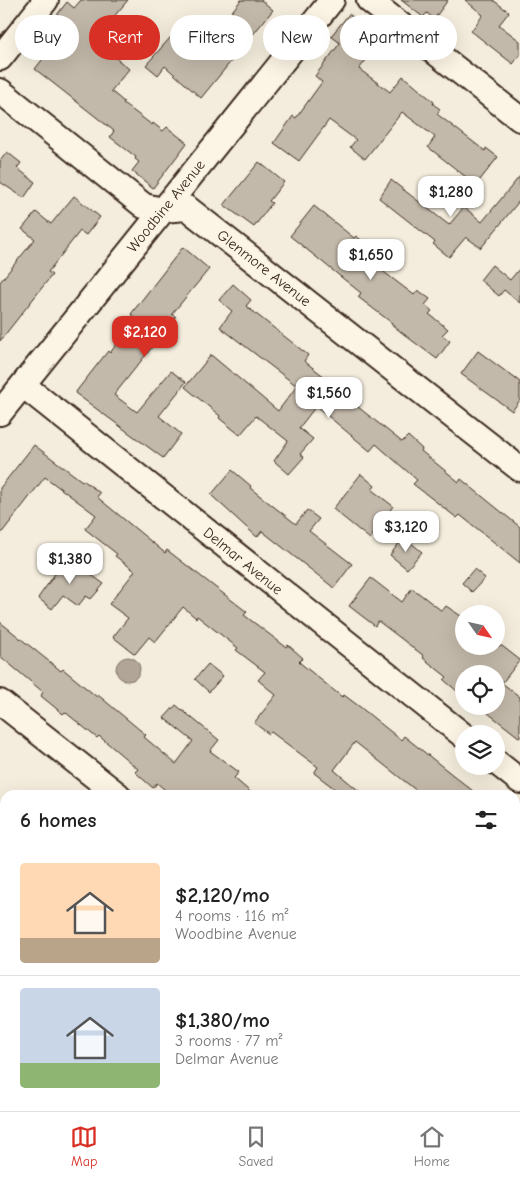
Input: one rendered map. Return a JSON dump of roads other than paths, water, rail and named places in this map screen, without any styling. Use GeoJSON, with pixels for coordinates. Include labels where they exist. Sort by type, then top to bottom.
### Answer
{"type":"FeatureCollection","features":[{"type":"Feature","properties":{"kind":"street"},"geometry":{"type":"LineString","coordinates":[[0,58],[46,0]]}},
{"type":"Feature","properties":{"kind":"street","name":"Woodbine Avenue"},"geometry":{"type":"LineString","coordinates":[[0,413],[332,0]]}},
{"type":"Feature","properties":{"kind":"street"},"geometry":{"type":"LineString","coordinates":[[369,0],[520,120]]}},
{"type":"Feature","properties":{"kind":"street","name":"Glenmore Avenue"},"geometry":{"type":"LineString","coordinates":[[0,91],[144,206],[162,210],[187,208],[520,470]]}},
{"type":"Feature","properties":{"kind":"street","name":"Delmar Avenue"},"geometry":{"type":"LineString","coordinates":[[22,385],[455,729]]}},
{"type":"Feature","properties":{"kind":"street"},"geometry":{"type":"LineString","coordinates":[[0,702],[112,790]]}},
{"type":"Feature","properties":{"kind":"street"},"geometry":{"type":"LineString","coordinates":[[505,769],[520,781]]}}]}
